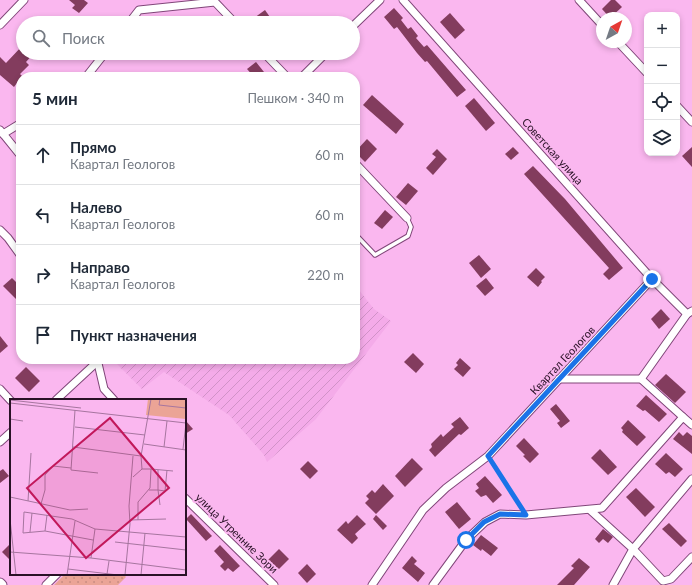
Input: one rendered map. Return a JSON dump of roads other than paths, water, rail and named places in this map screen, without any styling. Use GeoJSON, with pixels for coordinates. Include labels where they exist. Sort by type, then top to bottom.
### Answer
{"type":"FeatureCollection","features":[{"type":"Feature","properties":{"kind":"street"},"geometry":{"type":"LineString","coordinates":[[0,25],[24,0]]}},
{"type":"Feature","properties":{"kind":"street"},"geometry":{"type":"LineString","coordinates":[[360,19],[380,0]]}},
{"type":"Feature","properties":{"kind":"street","name":"Советская улица"},"geometry":{"type":"LineString","coordinates":[[403,0],[652,279],[690,313]]}},
{"type":"Feature","properties":{"kind":"street"},"geometry":{"type":"LineString","coordinates":[[579,0],[596,18]]}},
{"type":"Feature","properties":{"kind":"street"},"geometry":{"type":"LineString","coordinates":[[135,16],[140,10],[216,2],[229,16]]}},
{"type":"Feature","properties":{"kind":"street"},"geometry":{"type":"LineString","coordinates":[[624,48],[644,70]]}},
{"type":"Feature","properties":{"kind":"street"},"geometry":{"type":"LineString","coordinates":[[90,72],[99,60]]}},
{"type":"Feature","properties":{"kind":"street"},"geometry":{"type":"LineString","coordinates":[[271,60],[282,72]]}},
{"type":"Feature","properties":{"kind":"street"},"geometry":{"type":"LineString","coordinates":[[307,72],[319,60]]}},
{"type":"Feature","properties":{"kind":"street"},"geometry":{"type":"LineString","coordinates":[[680,109],[692,122]]}},
{"type":"Feature","properties":{"kind":"street"},"geometry":{"type":"LineString","coordinates":[[16,125],[1,132],[16,150]]}},
{"type":"Feature","properties":{"kind":"street"},"geometry":{"type":"LineString","coordinates":[[360,168],[407,218]]}},
{"type":"Feature","properties":{"kind":"street"},"geometry":{"type":"LineString","coordinates":[[0,230],[16,249]]}},
{"type":"Feature","properties":{"kind":"street","name":"Квартал Геологов"},"geometry":{"type":"LineString","coordinates":[[374,584],[423,510],[446,488],[488,456],[652,279]]}},
{"type":"Feature","properties":{"kind":"street"},"geometry":{"type":"LineString","coordinates":[[641,379],[690,313]]}},
{"type":"Feature","properties":{"kind":"street"},"geometry":{"type":"LineString","coordinates":[[57,399],[94,364]]}},
{"type":"Feature","properties":{"kind":"street"},"geometry":{"type":"LineString","coordinates":[[98,364],[104,389],[113,399]]}},
{"type":"Feature","properties":{"kind":"street"},"geometry":{"type":"LineString","coordinates":[[559,379],[641,379],[692,425]]}},
{"type":"Feature","properties":{"kind":"street"},"geometry":{"type":"LineString","coordinates":[[0,389],[10,400]]}},
{"type":"Feature","properties":{"kind":"street"},"geometry":{"type":"LineString","coordinates":[[433,585],[466,540],[484,522],[500,514],[526,515],[602,508],[683,417]]}},
{"type":"Feature","properties":{"kind":"street"},"geometry":{"type":"LineString","coordinates":[[0,442],[10,433]]}},
{"type":"Feature","properties":{"kind":"street"},"geometry":{"type":"LineString","coordinates":[[613,585],[633,549],[692,479]]}},
{"type":"Feature","properties":{"kind":"street","name":"улица Утренние Зори"},"geometry":{"type":"LineString","coordinates":[[186,499],[274,585]]}},
{"type":"Feature","properties":{"kind":"street"},"geometry":{"type":"LineString","coordinates":[[590,510],[633,549],[663,580],[671,579],[692,557]]}},
{"type":"Feature","properties":{"kind":"street"},"geometry":{"type":"LineString","coordinates":[[46,585],[56,575]]}},
{"type":"Feature","properties":{"kind":"lane"},"geometry":{"type":"LineString","coordinates":[[360,239],[375,255],[408,236],[411,227],[407,218]]}}]}
